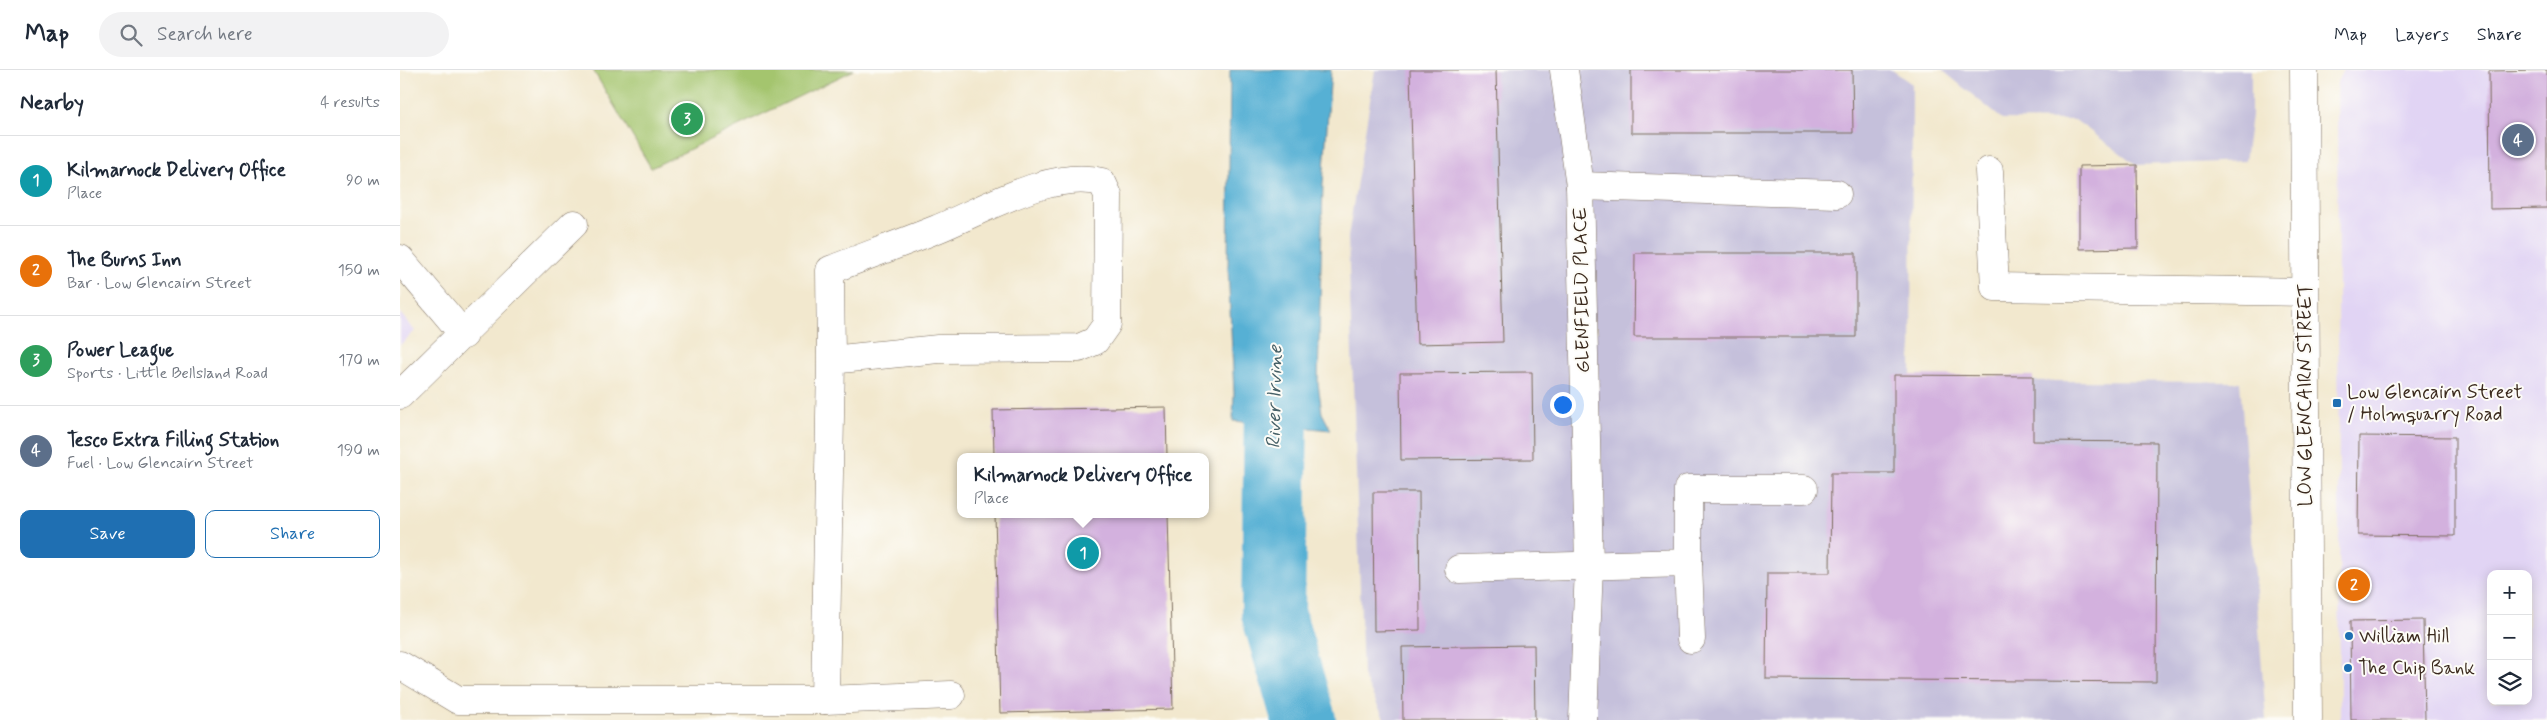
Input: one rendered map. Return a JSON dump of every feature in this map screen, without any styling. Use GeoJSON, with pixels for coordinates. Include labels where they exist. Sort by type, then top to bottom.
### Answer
{"type":"FeatureCollection","features":[{"type":"Feature","properties":{"kind":"street","name":"GLENFIELD PLACE"},"geometry":{"type":"LineString","coordinates":[[1564,70],[1580,186],[1589,566],[1583,720]]}},
{"type":"Feature","properties":{"kind":"street","name":"LOW GLENCAIRN STREET"},"geometry":{"type":"LineString","coordinates":[[2304,70],[2308,720]]}},
{"type":"Feature","properties":{"kind":"street"},"geometry":{"type":"LineString","coordinates":[[1989,171],[1995,287],[2304,292]]}},
{"type":"Feature","properties":{"kind":"street"},"geometry":{"type":"LineString","coordinates":[[824,700],[832,360],[830,270],[936,229],[1025,191],[1071,179],[1087,178],[1102,182],[1108,195],[1107,324],[1095,341],[1079,348],[938,349],[832,360]]}},
{"type":"Feature","properties":{"kind":"street"},"geometry":{"type":"LineString","coordinates":[[1580,186],[1837,194]]}},
{"type":"Feature","properties":{"kind":"street"},"geometry":{"type":"LineString","coordinates":[[400,396],[574,224]]}},
{"type":"Feature","properties":{"kind":"street"},"geometry":{"type":"LineString","coordinates":[[400,259],[464,334]]}},
{"type":"Feature","properties":{"kind":"street"},"geometry":{"type":"LineString","coordinates":[[1691,639],[1688,489],[1804,489]]}},
{"type":"Feature","properties":{"kind":"street"},"geometry":{"type":"LineString","coordinates":[[1460,569],[1688,563]]}},
{"type":"Feature","properties":{"kind":"street"},"geometry":{"type":"LineString","coordinates":[[400,665],[458,700],[824,700],[951,695]]}},
{"type":"Feature","properties":{"kind":"shaded area"},"geometry":{"type":"Polygon","coordinates":[[[1375,70],[1892,70],[1912,84],[1911,380],[2240,382],[2266,720],[1385,720],[1363,676],[1348,237],[1375,70]]]}},
{"type":"Feature","properties":{"kind":"shaded area"},"geometry":{"type":"Polygon","coordinates":[[[1942,70],[2251,70],[2251,115],[2245,161],[2137,165],[2075,120],[2002,119],[1942,70]]]}},
{"type":"Feature","properties":{"kind":"shaded area"},"geometry":{"type":"Polygon","coordinates":[[[2343,70],[2547,70],[2547,720],[2340,720],[2337,82],[2343,70]]]}},
{"type":"Feature","properties":{"kind":"shaded area"},"geometry":{"type":"Polygon","coordinates":[[[400,313],[415,331],[400,345],[400,313]]]}},
{"type":"Feature","properties":{"kind":"green space"},"geometry":{"type":"Polygon","coordinates":[[[593,70],[854,70],[651,168],[593,70]]]}},
{"type":"Feature","properties":{"kind":"water"},"geometry":{"type":"Polygon","coordinates":[[[1230,70],[1331,70],[1323,184],[1318,383],[1322,413],[1331,430],[1233,421],[1234,393],[1228,267],[1230,70]]]}},
{"type":"Feature","properties":{"kind":"building"},"geometry":{"type":"Polygon","coordinates":[[[1410,70],[1496,70],[1503,342],[1417,344],[1410,70]]]}},
{"type":"Feature","properties":{"kind":"building"},"geometry":{"type":"Polygon","coordinates":[[[1631,70],[1852,70],[1853,133],[1631,133],[1631,70]]]}},
{"type":"Feature","properties":{"kind":"building"},"geometry":{"type":"Polygon","coordinates":[[[2547,70],[2547,208],[2490,209],[2489,71],[2547,70]]]}},
{"type":"Feature","properties":{"kind":"building"},"geometry":{"type":"Polygon","coordinates":[[[2137,165],[2138,248],[2079,249],[2079,166],[2137,165]]]}},
{"type":"Feature","properties":{"kind":"building"},"geometry":{"type":"Polygon","coordinates":[[[1635,253],[1856,253],[1856,337],[1634,337],[1635,253]]]}},
{"type":"Feature","properties":{"kind":"building"},"geometry":{"type":"Polygon","coordinates":[[[1532,372],[1533,459],[1401,460],[1400,373],[1532,372]]]}},
{"type":"Feature","properties":{"kind":"building"},"geometry":{"type":"Polygon","coordinates":[[[1894,375],[2033,376],[2033,441],[2157,442],[2156,682],[1766,679],[1767,573],[1830,573],[1831,473],[1894,473],[1894,375]]]}},
{"type":"Feature","properties":{"kind":"building"},"geometry":{"type":"Polygon","coordinates":[[[1166,407],[1167,453],[994,453],[993,410],[1166,407]]]}},
{"type":"Feature","properties":{"kind":"building"},"geometry":{"type":"Polygon","coordinates":[[[2359,436],[2455,437],[2455,536],[2358,535],[2359,436]]]}},
{"type":"Feature","properties":{"kind":"building"},"geometry":{"type":"Polygon","coordinates":[[[1373,492],[1419,492],[1420,630],[1374,631],[1373,492]]]}},
{"type":"Feature","properties":{"kind":"building"},"geometry":{"type":"Polygon","coordinates":[[[995,518],[1168,518],[1173,709],[1000,713],[995,518]]]}},
{"type":"Feature","properties":{"kind":"building"},"geometry":{"type":"Polygon","coordinates":[[[2423,620],[2425,720],[2351,720],[2350,621],[2423,620]]]}},
{"type":"Feature","properties":{"kind":"building"},"geometry":{"type":"Polygon","coordinates":[[[1534,645],[1535,720],[1403,720],[1402,647],[1534,645]]]}},
{"type":"Feature","properties":{"kind":"waterway","name":"River Irvine"},"geometry":{"type":"LineString","coordinates":[[1277,338],[1273,613],[1304,720]]}},
{"type":"Feature","properties":{"kind":"place","name":"Power League"},"geometry":{"type":"Point","coordinates":[687,119]}},
{"type":"Feature","properties":{"kind":"place","name":"Tesco Extra Filling Station"},"geometry":{"type":"Point","coordinates":[2518,140]}},
{"type":"Feature","properties":{"kind":"place","name":"Low Glencairn Street / Holmquarry Road"},"geometry":{"type":"Point","coordinates":[2337,403]}},
{"type":"Feature","properties":{"kind":"place","name":"Kilmarnock Delivery Office"},"geometry":{"type":"Point","coordinates":[1083,553]}},
{"type":"Feature","properties":{"kind":"place","name":"The Burns Inn"},"geometry":{"type":"Point","coordinates":[2354,585]}},
{"type":"Feature","properties":{"kind":"place","name":"William Hill"},"geometry":{"type":"Point","coordinates":[2349,636]}},
{"type":"Feature","properties":{"kind":"place","name":"The Chip Bank"},"geometry":{"type":"Point","coordinates":[2348,668]}}]}
